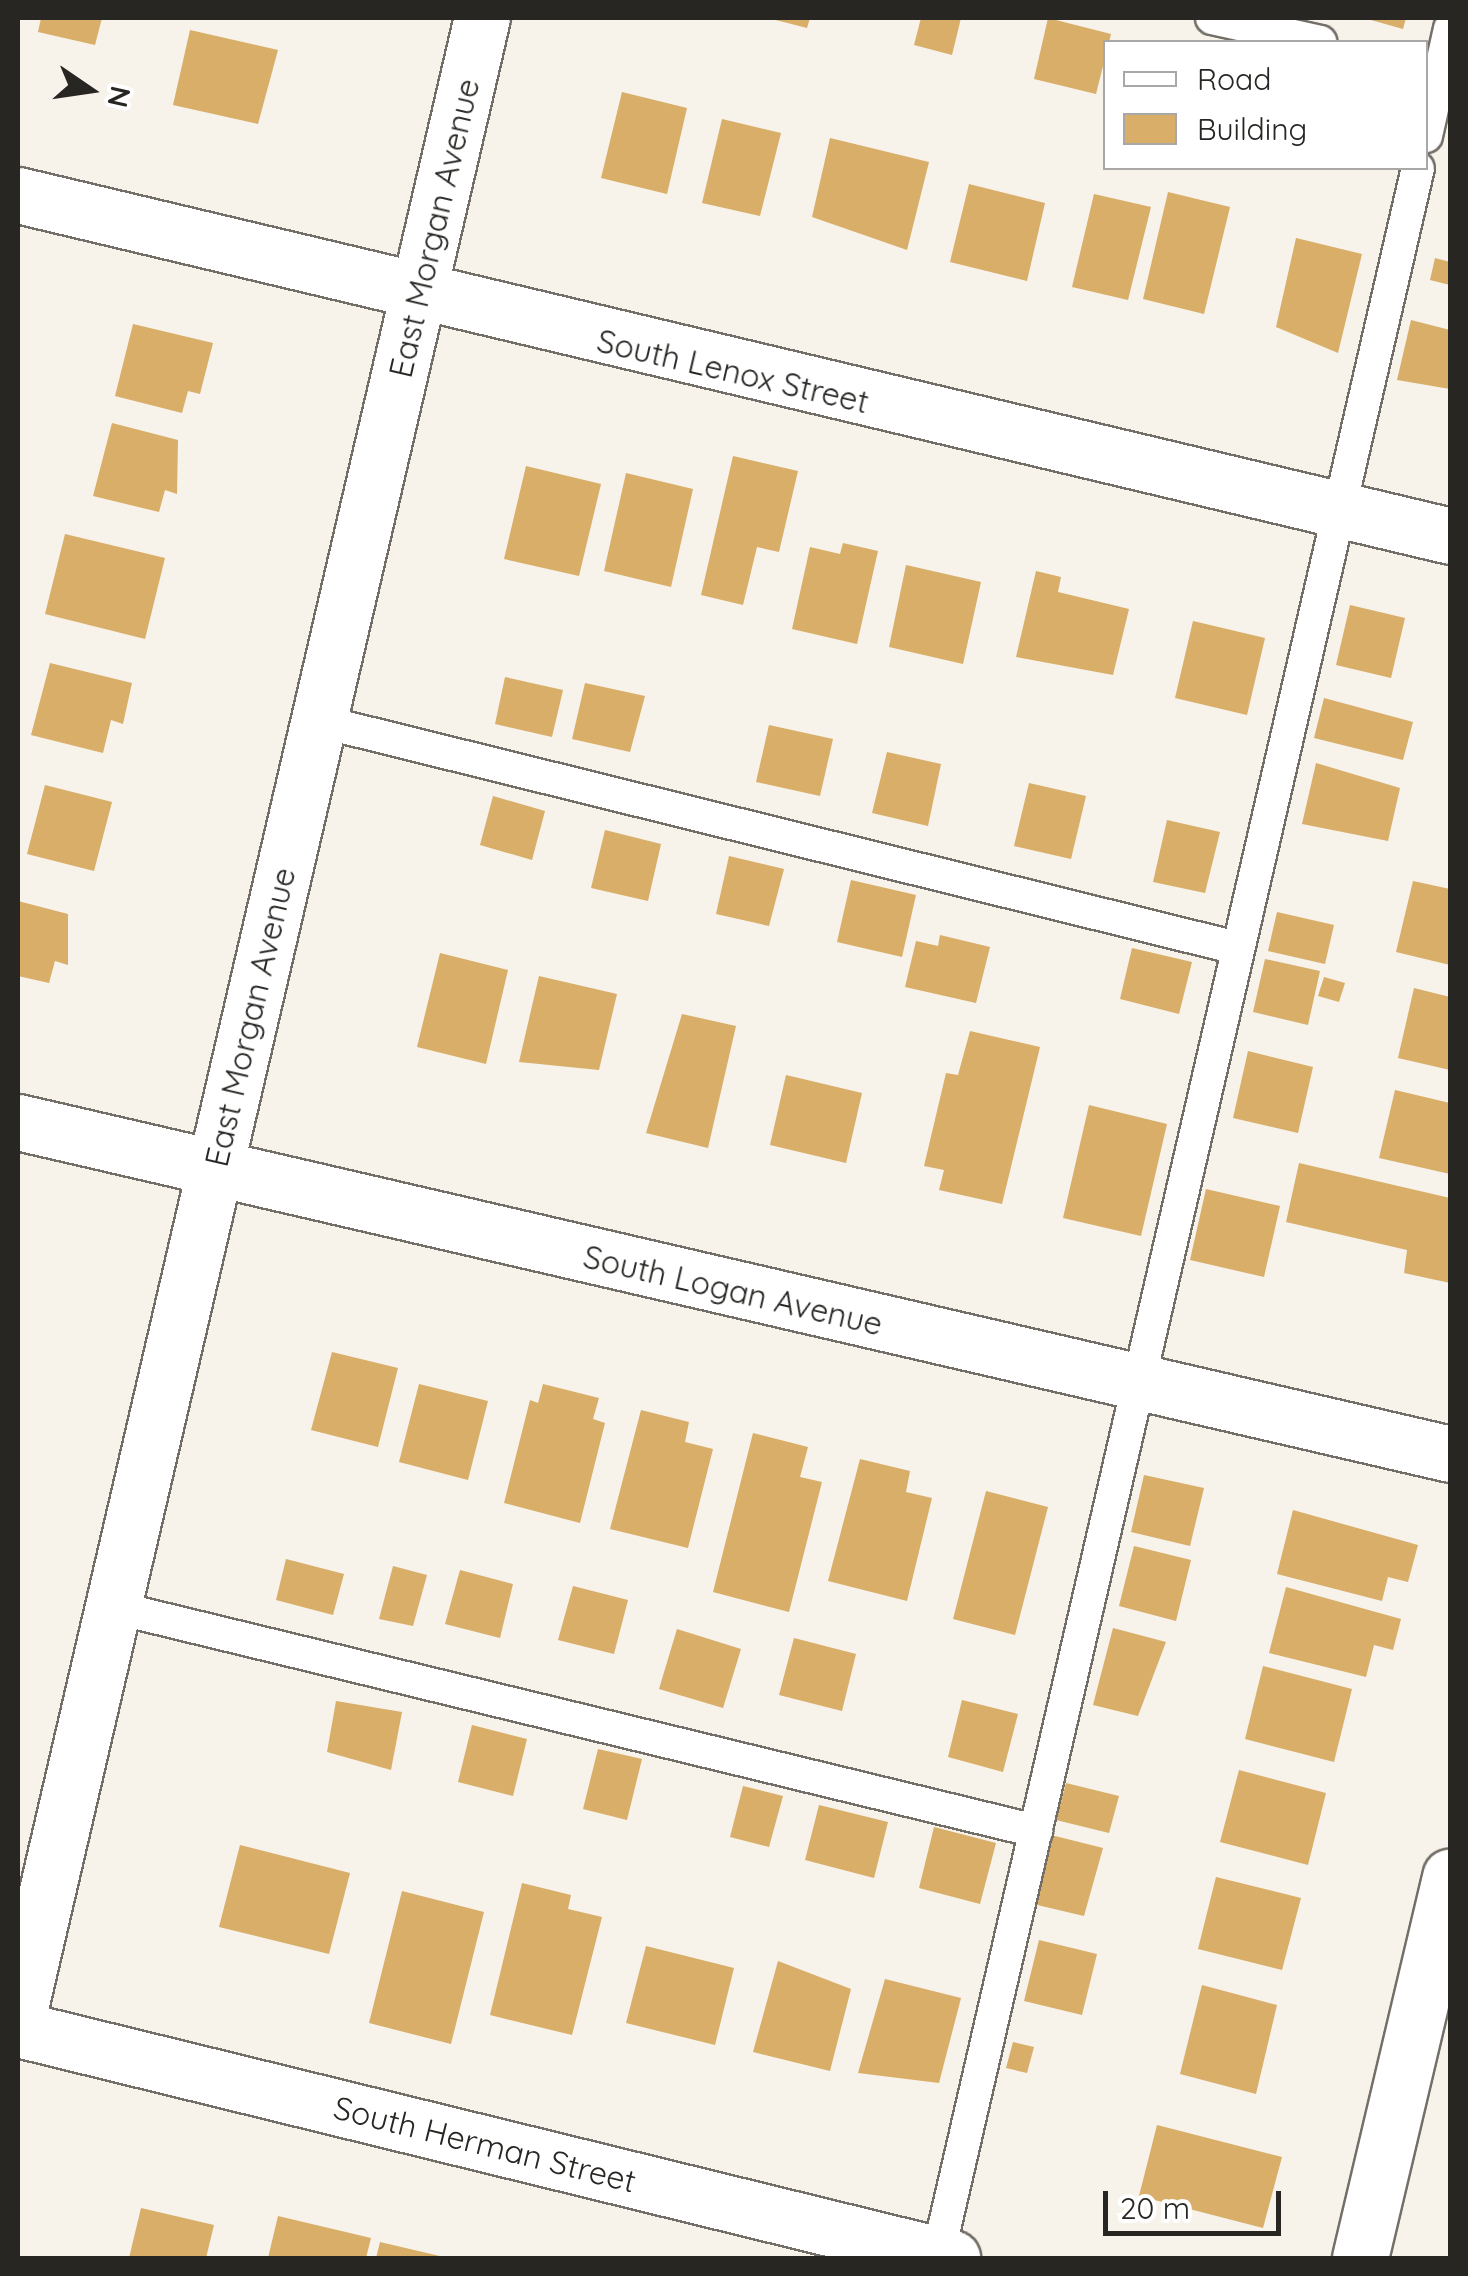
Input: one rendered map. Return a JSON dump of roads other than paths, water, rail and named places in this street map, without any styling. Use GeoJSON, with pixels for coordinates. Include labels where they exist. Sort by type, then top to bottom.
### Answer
{"type":"FeatureCollection","features":[{"type":"Feature","properties":{"kind":"street","name":"East Morgan Avenue"},"geometry":{"type":"LineString","coordinates":[[18,2016],[482,18]]}},
{"type":"Feature","properties":{"kind":"street","name":"South Lenox Street"},"geometry":{"type":"LineString","coordinates":[[18,195],[418,297],[1450,536]]}},
{"type":"Feature","properties":{"kind":"street","name":"South Logan Avenue"},"geometry":{"type":"LineString","coordinates":[[18,1122],[1450,1454]]}},
{"type":"Feature","properties":{"kind":"street"},"geometry":{"type":"LineString","coordinates":[[1360,2258],[1450,1876]]}},
{"type":"Feature","properties":{"kind":"street","name":"South Herman Street"},"geometry":{"type":"LineString","coordinates":[[18,2030],[931,2256]]}},
{"type":"Feature","properties":{"kind":"lane"},"geometry":{"type":"LineString","coordinates":[[1212,18],[1311,40]]}},
{"type":"Feature","properties":{"kind":"lane"},"geometry":{"type":"LineString","coordinates":[[1428,117],[1433,69],[1450,28]]}},
{"type":"Feature","properties":{"kind":"lane"},"geometry":{"type":"LineString","coordinates":[[931,2256],[1036,1831],[1418,170]]}},
{"type":"Feature","properties":{"kind":"lane"},"geometry":{"type":"LineString","coordinates":[[318,721],[1238,948]]}},
{"type":"Feature","properties":{"kind":"lane"},"geometry":{"type":"LineString","coordinates":[[113,1607],[1036,1831]]}}]}
